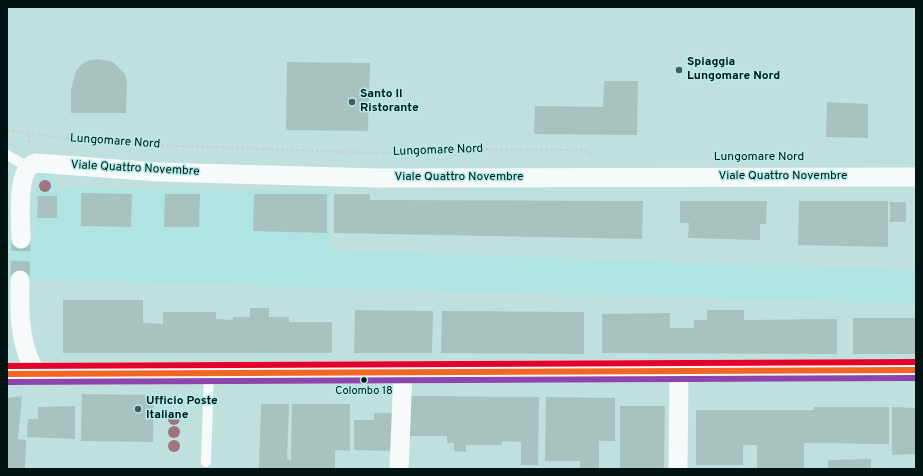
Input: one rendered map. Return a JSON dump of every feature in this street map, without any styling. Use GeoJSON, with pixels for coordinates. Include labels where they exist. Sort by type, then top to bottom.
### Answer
{"type":"FeatureCollection","features":[{"type":"Feature","properties":{"kind":"main road"},"geometry":{"type":"LineString","coordinates":[[7,374],[916,370]]}},
{"type":"Feature","properties":{"kind":"street","name":"Viale Quattro Novembre"},"geometry":{"type":"LineString","coordinates":[[28,167],[38,163],[96,169],[158,172],[378,178],[916,177]]}},
{"type":"Feature","properties":{"kind":"street"},"geometry":{"type":"LineString","coordinates":[[21,239],[23,175],[28,167]]}},
{"type":"Feature","properties":{"kind":"street"},"geometry":{"type":"LineString","coordinates":[[20,280],[20,308],[23,343],[27,356],[36,373]]}},
{"type":"Feature","properties":{"kind":"street"},"geometry":{"type":"LineString","coordinates":[[7,330],[20,308]]}},
{"type":"Feature","properties":{"kind":"street"},"geometry":{"type":"LineString","coordinates":[[678,469],[679,371]]}},
{"type":"Feature","properties":{"kind":"street"},"geometry":{"type":"LineString","coordinates":[[399,469],[402,372]]}},
{"type":"Feature","properties":{"kind":"lane"},"geometry":{"type":"LineString","coordinates":[[7,155],[28,167]]}},
{"type":"Feature","properties":{"kind":"lane"},"geometry":{"type":"LineString","coordinates":[[206,462],[209,372]]}},
{"type":"Feature","properties":{"kind":"path","name":"Lungomare Nord"},"geometry":{"type":"LineString","coordinates":[[7,130],[95,143],[377,153],[435,153],[445,149],[584,150],[594,156]]}},
{"type":"Feature","properties":{"kind":"shaded area"},"geometry":{"type":"Polygon","coordinates":[[[44,172],[49,173],[54,177],[59,189],[330,190],[330,250],[916,270],[916,304],[7,279],[7,208],[9,208],[8,239],[34,240],[36,186],[39,174],[44,172]]]}},
{"type":"Feature","properties":{"kind":"building"},"geometry":{"type":"Polygon","coordinates":[[[99,59],[113,62],[124,73],[127,81],[126,113],[71,113],[71,89],[76,71],[82,64],[90,60],[99,59]]]}},
{"type":"Feature","properties":{"kind":"building"},"geometry":{"type":"Polygon","coordinates":[[[287,62],[370,63],[368,131],[286,130],[287,62]]]}},
{"type":"Feature","properties":{"kind":"building"},"geometry":{"type":"Polygon","coordinates":[[[604,81],[638,81],[637,135],[534,134],[535,106],[603,107],[604,81]]]}},
{"type":"Feature","properties":{"kind":"building"},"geometry":{"type":"Polygon","coordinates":[[[827,102],[868,104],[868,138],[826,137],[827,102]]]}},
{"type":"Feature","properties":{"kind":"building"},"geometry":{"type":"Polygon","coordinates":[[[81,193],[132,194],[131,227],[81,226],[81,193]]]}},
{"type":"Feature","properties":{"kind":"building"},"geometry":{"type":"Polygon","coordinates":[[[165,194],[200,194],[199,227],[164,227],[165,194]]]}},
{"type":"Feature","properties":{"kind":"building"},"geometry":{"type":"Polygon","coordinates":[[[254,194],[327,194],[327,233],[253,231],[254,194]]]}},
{"type":"Feature","properties":{"kind":"building"},"geometry":{"type":"Polygon","coordinates":[[[334,194],[370,194],[370,200],[643,201],[642,239],[334,233],[334,194]]]}},
{"type":"Feature","properties":{"kind":"building"},"geometry":{"type":"Polygon","coordinates":[[[38,196],[57,196],[57,218],[37,218],[38,196]]]}},
{"type":"Feature","properties":{"kind":"building"},"geometry":{"type":"Polygon","coordinates":[[[680,201],[767,201],[766,224],[760,224],[760,240],[688,238],[689,223],[680,223],[680,201]]]}},
{"type":"Feature","properties":{"kind":"building"},"geometry":{"type":"Polygon","coordinates":[[[799,201],[888,201],[888,247],[798,245],[799,201]]]}},
{"type":"Feature","properties":{"kind":"building"},"geometry":{"type":"Polygon","coordinates":[[[890,202],[906,202],[906,222],[890,222],[890,202]]]}},
{"type":"Feature","properties":{"kind":"building"},"geometry":{"type":"Polygon","coordinates":[[[63,300],[143,300],[143,323],[163,324],[163,312],[216,312],[216,319],[233,320],[233,317],[250,317],[250,308],[269,308],[269,317],[289,317],[289,322],[332,322],[332,353],[63,353],[63,300]]]}},
{"type":"Feature","properties":{"kind":"building"},"geometry":{"type":"Polygon","coordinates":[[[355,310],[433,311],[432,353],[354,353],[355,310]]]}},
{"type":"Feature","properties":{"kind":"building"},"geometry":{"type":"Polygon","coordinates":[[[707,310],[744,310],[744,320],[837,319],[837,354],[602,353],[602,314],[670,313],[670,328],[694,328],[694,320],[707,320],[707,310]]]}},
{"type":"Feature","properties":{"kind":"building"},"geometry":{"type":"Polygon","coordinates":[[[442,311],[584,312],[584,354],[441,353],[442,311]]]}},
{"type":"Feature","properties":{"kind":"building"},"geometry":{"type":"Polygon","coordinates":[[[853,318],[916,318],[916,354],[853,354],[853,318]]]}},
{"type":"Feature","properties":{"kind":"building"},"geometry":{"type":"Polygon","coordinates":[[[82,394],[154,395],[153,442],[81,441],[82,394]]]}},
{"type":"Feature","properties":{"kind":"building"},"geometry":{"type":"Polygon","coordinates":[[[22,396],[18,439],[26,440],[25,469],[7,469],[7,398],[22,396]]]}},
{"type":"Feature","properties":{"kind":"building"},"geometry":{"type":"Polygon","coordinates":[[[411,396],[539,397],[538,465],[521,465],[521,442],[502,441],[502,445],[466,445],[466,452],[454,451],[454,443],[447,443],[447,436],[410,436],[411,396]]]}},
{"type":"Feature","properties":{"kind":"building"},"geometry":{"type":"Polygon","coordinates":[[[546,397],[615,398],[615,441],[599,441],[599,469],[580,469],[580,461],[545,461],[546,397]]]}},
{"type":"Feature","properties":{"kind":"building"},"geometry":{"type":"Polygon","coordinates":[[[261,404],[289,404],[287,459],[291,460],[292,404],[350,404],[350,451],[335,450],[335,469],[259,469],[261,404]]]}},
{"type":"Feature","properties":{"kind":"building"},"geometry":{"type":"Polygon","coordinates":[[[75,406],[75,439],[27,437],[28,419],[38,419],[38,407],[75,406]]]}},
{"type":"Feature","properties":{"kind":"building"},"geometry":{"type":"Polygon","coordinates":[[[620,406],[665,406],[664,469],[620,469],[620,406]]]}},
{"type":"Feature","properties":{"kind":"building"},"geometry":{"type":"Polygon","coordinates":[[[814,407],[889,407],[889,444],[804,443],[804,469],[757,469],[757,445],[743,445],[743,465],[696,465],[696,410],[814,410],[814,407]]]}},
{"type":"Feature","properties":{"kind":"building"},"geometry":{"type":"Polygon","coordinates":[[[892,407],[916,408],[916,454],[892,455],[892,407]]]}},
{"type":"Feature","properties":{"kind":"building"},"geometry":{"type":"Polygon","coordinates":[[[374,413],[392,413],[392,451],[354,450],[354,420],[374,420],[374,413]]]}},
{"type":"Feature","properties":{"kind":"building"},"geometry":{"type":"Polygon","coordinates":[[[871,459],[871,469],[828,469],[828,460],[871,459]]]}},
{"type":"Feature","properties":{"kind":"tunnel"},"geometry":{"type":"LineString","coordinates":[[20,280],[21,239]]}},
{"type":"Feature","properties":{"kind":"transit line"},"geometry":{"type":"LineString","coordinates":[[7,366],[916,362]]}},
{"type":"Feature","properties":{"kind":"transit line"},"geometry":{"type":"LineString","coordinates":[[7,374],[916,370]]}},
{"type":"Feature","properties":{"kind":"transit line"},"geometry":{"type":"LineString","coordinates":[[7,382],[916,378]]}},
{"type":"Feature","properties":{"kind":"place","name":"Spiaggia Lungomare Nord"},"geometry":{"type":"Point","coordinates":[679,70]}},
{"type":"Feature","properties":{"kind":"place","name":"Santo Il Ristorante"},"geometry":{"type":"Point","coordinates":[352,102]}},
{"type":"Feature","properties":{"kind":"place","name":"Colombo 18"},"geometry":{"type":"Point","coordinates":[364,380]}},
{"type":"Feature","properties":{"kind":"place","name":"Ufficio Poste Italiane"},"geometry":{"type":"Point","coordinates":[138,409]}}]}
